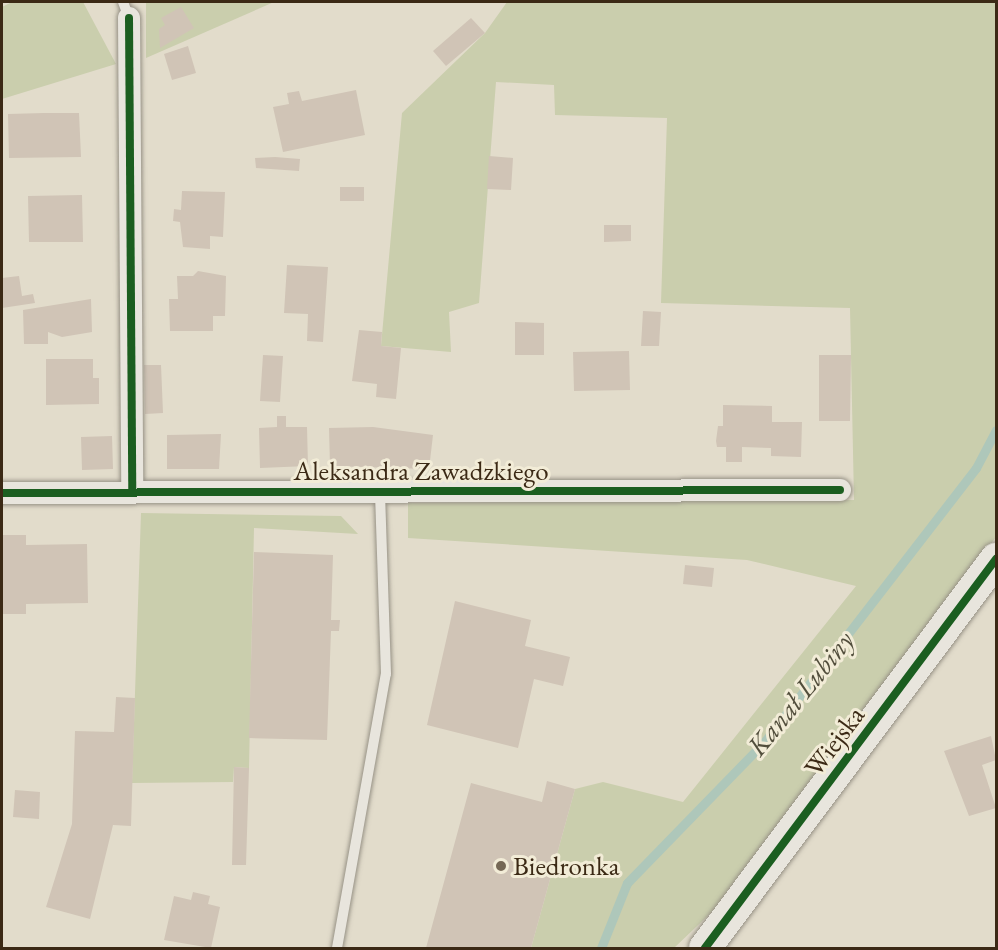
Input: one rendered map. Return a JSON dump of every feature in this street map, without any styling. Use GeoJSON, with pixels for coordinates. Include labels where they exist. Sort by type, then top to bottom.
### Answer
{"type":"FeatureCollection","features":[{"type":"Feature","properties":{"kind":"street"},"geometry":{"type":"LineString","coordinates":[[126,10],[132,492]]}},
{"type":"Feature","properties":{"kind":"street","name":"Aleksandra Zawadzkiego"},"geometry":{"type":"LineString","coordinates":[[2,493],[840,490]]}},
{"type":"Feature","properties":{"kind":"street","name":"Wiejska"},"geometry":{"type":"LineString","coordinates":[[705,948],[996,559]]}},
{"type":"Feature","properties":{"kind":"lane"},"geometry":{"type":"LineString","coordinates":[[337,948],[386,674],[380,492]]}},
{"type":"Feature","properties":{"kind":"green space"},"geometry":{"type":"Polygon","coordinates":[[[12,2],[83,2],[116,64],[2,99],[2,7],[12,2]]]}},
{"type":"Feature","properties":{"kind":"green space"},"geometry":{"type":"Polygon","coordinates":[[[146,2],[274,2],[146,58],[146,2]]]}},
{"type":"Feature","properties":{"kind":"green space"},"geometry":{"type":"Polygon","coordinates":[[[507,2],[996,2],[996,537],[717,907],[674,948],[531,948],[575,789],[603,782],[683,802],[856,586],[747,560],[408,538],[408,503],[854,500],[850,308],[661,303],[667,118],[555,115],[554,85],[496,82],[479,303],[449,312],[451,352],[381,346],[402,113],[485,33],[507,2]]]}},
{"type":"Feature","properties":{"kind":"green space"},"geometry":{"type":"Polygon","coordinates":[[[141,513],[341,516],[358,534],[254,528],[249,768],[234,767],[233,782],[132,783],[141,513]]]}},
{"type":"Feature","properties":{"kind":"building"},"geometry":{"type":"Polygon","coordinates":[[[181,7],[194,28],[160,48],[159,29],[165,25],[161,18],[181,7]]]}},
{"type":"Feature","properties":{"kind":"building"},"geometry":{"type":"Polygon","coordinates":[[[471,18],[485,33],[446,66],[433,51],[471,18]]]}},
{"type":"Feature","properties":{"kind":"building"},"geometry":{"type":"Polygon","coordinates":[[[188,46],[196,73],[172,80],[164,54],[188,46]]]}},
{"type":"Feature","properties":{"kind":"building"},"geometry":{"type":"Polygon","coordinates":[[[356,90],[365,135],[283,152],[273,107],[289,104],[287,93],[299,91],[302,101],[356,90]]]}},
{"type":"Feature","properties":{"kind":"building"},"geometry":{"type":"Polygon","coordinates":[[[79,113],[81,157],[9,158],[8,114],[79,113]]]}},
{"type":"Feature","properties":{"kind":"building"},"geometry":{"type":"Polygon","coordinates":[[[489,156],[513,158],[511,190],[487,189],[489,156]]]}},
{"type":"Feature","properties":{"kind":"building"},"geometry":{"type":"Polygon","coordinates":[[[255,158],[300,159],[299,171],[256,168],[255,158]]]}},
{"type":"Feature","properties":{"kind":"building"},"geometry":{"type":"Polygon","coordinates":[[[340,187],[364,187],[364,201],[340,201],[340,187]]]}},
{"type":"Feature","properties":{"kind":"building"},"geometry":{"type":"Polygon","coordinates":[[[182,191],[225,192],[223,237],[210,236],[210,249],[183,247],[180,222],[173,221],[174,209],[181,210],[182,191]]]}},
{"type":"Feature","properties":{"kind":"building"},"geometry":{"type":"Polygon","coordinates":[[[82,195],[83,242],[29,242],[28,196],[82,195]]]}},
{"type":"Feature","properties":{"kind":"building"},"geometry":{"type":"Polygon","coordinates":[[[604,225],[631,225],[631,241],[604,242],[604,225]]]}},
{"type":"Feature","properties":{"kind":"building"},"geometry":{"type":"Polygon","coordinates":[[[287,265],[328,267],[323,342],[307,341],[308,314],[284,313],[287,265]]]}},
{"type":"Feature","properties":{"kind":"building"},"geometry":{"type":"Polygon","coordinates":[[[198,271],[226,276],[225,316],[213,316],[213,331],[170,331],[169,299],[178,299],[177,276],[193,276],[198,271]]]}},
{"type":"Feature","properties":{"kind":"building"},"geometry":{"type":"Polygon","coordinates":[[[19,276],[22,296],[33,294],[35,303],[2,308],[2,278],[19,276]]]}},
{"type":"Feature","properties":{"kind":"building"},"geometry":{"type":"Polygon","coordinates":[[[91,299],[92,332],[62,337],[48,332],[48,344],[24,344],[23,310],[91,299]]]}},
{"type":"Feature","properties":{"kind":"building"},"geometry":{"type":"Polygon","coordinates":[[[643,311],[661,312],[659,346],[641,346],[643,311]]]}},
{"type":"Feature","properties":{"kind":"building"},"geometry":{"type":"Polygon","coordinates":[[[515,322],[544,323],[544,355],[515,355],[515,322]]]}},
{"type":"Feature","properties":{"kind":"building"},"geometry":{"type":"Polygon","coordinates":[[[359,330],[382,332],[381,346],[401,348],[396,399],[376,397],[377,384],[352,381],[359,330]]]}},
{"type":"Feature","properties":{"kind":"building"},"geometry":{"type":"Polygon","coordinates":[[[629,351],[630,390],[574,391],[573,352],[629,351]]]}},
{"type":"Feature","properties":{"kind":"building"},"geometry":{"type":"Polygon","coordinates":[[[263,355],[283,356],[280,402],[260,401],[263,355]]]}},
{"type":"Feature","properties":{"kind":"building"},"geometry":{"type":"Polygon","coordinates":[[[819,355],[851,355],[850,421],[819,421],[819,355]]]}},
{"type":"Feature","properties":{"kind":"building"},"geometry":{"type":"Polygon","coordinates":[[[46,359],[93,359],[93,378],[99,378],[99,404],[46,405],[46,359]]]}},
{"type":"Feature","properties":{"kind":"building"},"geometry":{"type":"Polygon","coordinates":[[[144,365],[161,365],[163,413],[145,414],[144,365]]]}},
{"type":"Feature","properties":{"kind":"building"},"geometry":{"type":"Polygon","coordinates":[[[723,405],[772,406],[772,422],[802,422],[801,457],[771,456],[771,448],[742,447],[742,462],[726,462],[726,447],[717,447],[716,441],[718,426],[723,426],[723,405]]]}},
{"type":"Feature","properties":{"kind":"building"},"geometry":{"type":"Polygon","coordinates":[[[277,416],[286,416],[286,427],[307,427],[308,466],[260,468],[259,428],[277,427],[277,416]]]}},
{"type":"Feature","properties":{"kind":"building"},"geometry":{"type":"Polygon","coordinates":[[[373,427],[433,435],[429,469],[330,466],[329,428],[373,427]]]}},
{"type":"Feature","properties":{"kind":"building"},"geometry":{"type":"Polygon","coordinates":[[[221,434],[219,469],[167,469],[167,435],[221,434]]]}},
{"type":"Feature","properties":{"kind":"building"},"geometry":{"type":"Polygon","coordinates":[[[112,436],[113,469],[82,470],[81,437],[112,436]]]}},
{"type":"Feature","properties":{"kind":"building"},"geometry":{"type":"Polygon","coordinates":[[[2,535],[26,535],[26,545],[87,544],[88,603],[26,604],[26,614],[2,614],[2,535]]]}},
{"type":"Feature","properties":{"kind":"building"},"geometry":{"type":"Polygon","coordinates":[[[254,552],[333,555],[331,620],[340,620],[339,631],[331,631],[327,740],[249,738],[254,552]]]}},
{"type":"Feature","properties":{"kind":"building"},"geometry":{"type":"Polygon","coordinates":[[[685,565],[714,568],[712,587],[683,584],[685,565]]]}},
{"type":"Feature","properties":{"kind":"building"},"geometry":{"type":"Polygon","coordinates":[[[455,601],[531,620],[525,646],[570,657],[563,686],[534,679],[518,748],[427,725],[455,601]]]}},
{"type":"Feature","properties":{"kind":"building"},"geometry":{"type":"Polygon","coordinates":[[[116,697],[135,698],[131,826],[113,825],[90,919],[46,907],[72,824],[75,731],[114,732],[116,697]]]}},
{"type":"Feature","properties":{"kind":"building"},"geometry":{"type":"Polygon","coordinates":[[[991,736],[996,760],[982,765],[996,808],[969,816],[944,751],[991,736]]]}},
{"type":"Feature","properties":{"kind":"building"},"geometry":{"type":"Polygon","coordinates":[[[234,767],[249,768],[246,865],[232,865],[234,767]]]}},
{"type":"Feature","properties":{"kind":"building","name":"Biedronka"},"geometry":{"type":"Polygon","coordinates":[[[547,781],[575,789],[531,948],[426,948],[471,783],[542,802],[547,781]]]}},
{"type":"Feature","properties":{"kind":"building"},"geometry":{"type":"Polygon","coordinates":[[[15,790],[40,792],[39,819],[13,817],[15,790]]]}},
{"type":"Feature","properties":{"kind":"building"},"geometry":{"type":"Polygon","coordinates":[[[193,892],[210,896],[208,904],[220,907],[211,948],[164,940],[174,896],[191,900],[193,892]]]}},
{"type":"Feature","properties":{"kind":"waterway","name":"Kanał Lubiny"},"geometry":{"type":"LineString","coordinates":[[601,948],[627,883],[765,741],[976,468],[996,430]]}},
{"type":"Feature","properties":{"kind":"cycle path"},"geometry":{"type":"LineString","coordinates":[[129,18],[132,492]]}},
{"type":"Feature","properties":{"kind":"cycle path"},"geometry":{"type":"LineString","coordinates":[[2,493],[840,490]]}},
{"type":"Feature","properties":{"kind":"cycle path"},"geometry":{"type":"LineString","coordinates":[[705,948],[996,559]]}},
{"type":"Feature","properties":{"kind":"place","name":"Biedronka"},"geometry":{"type":"Point","coordinates":[501,866]}}]}
